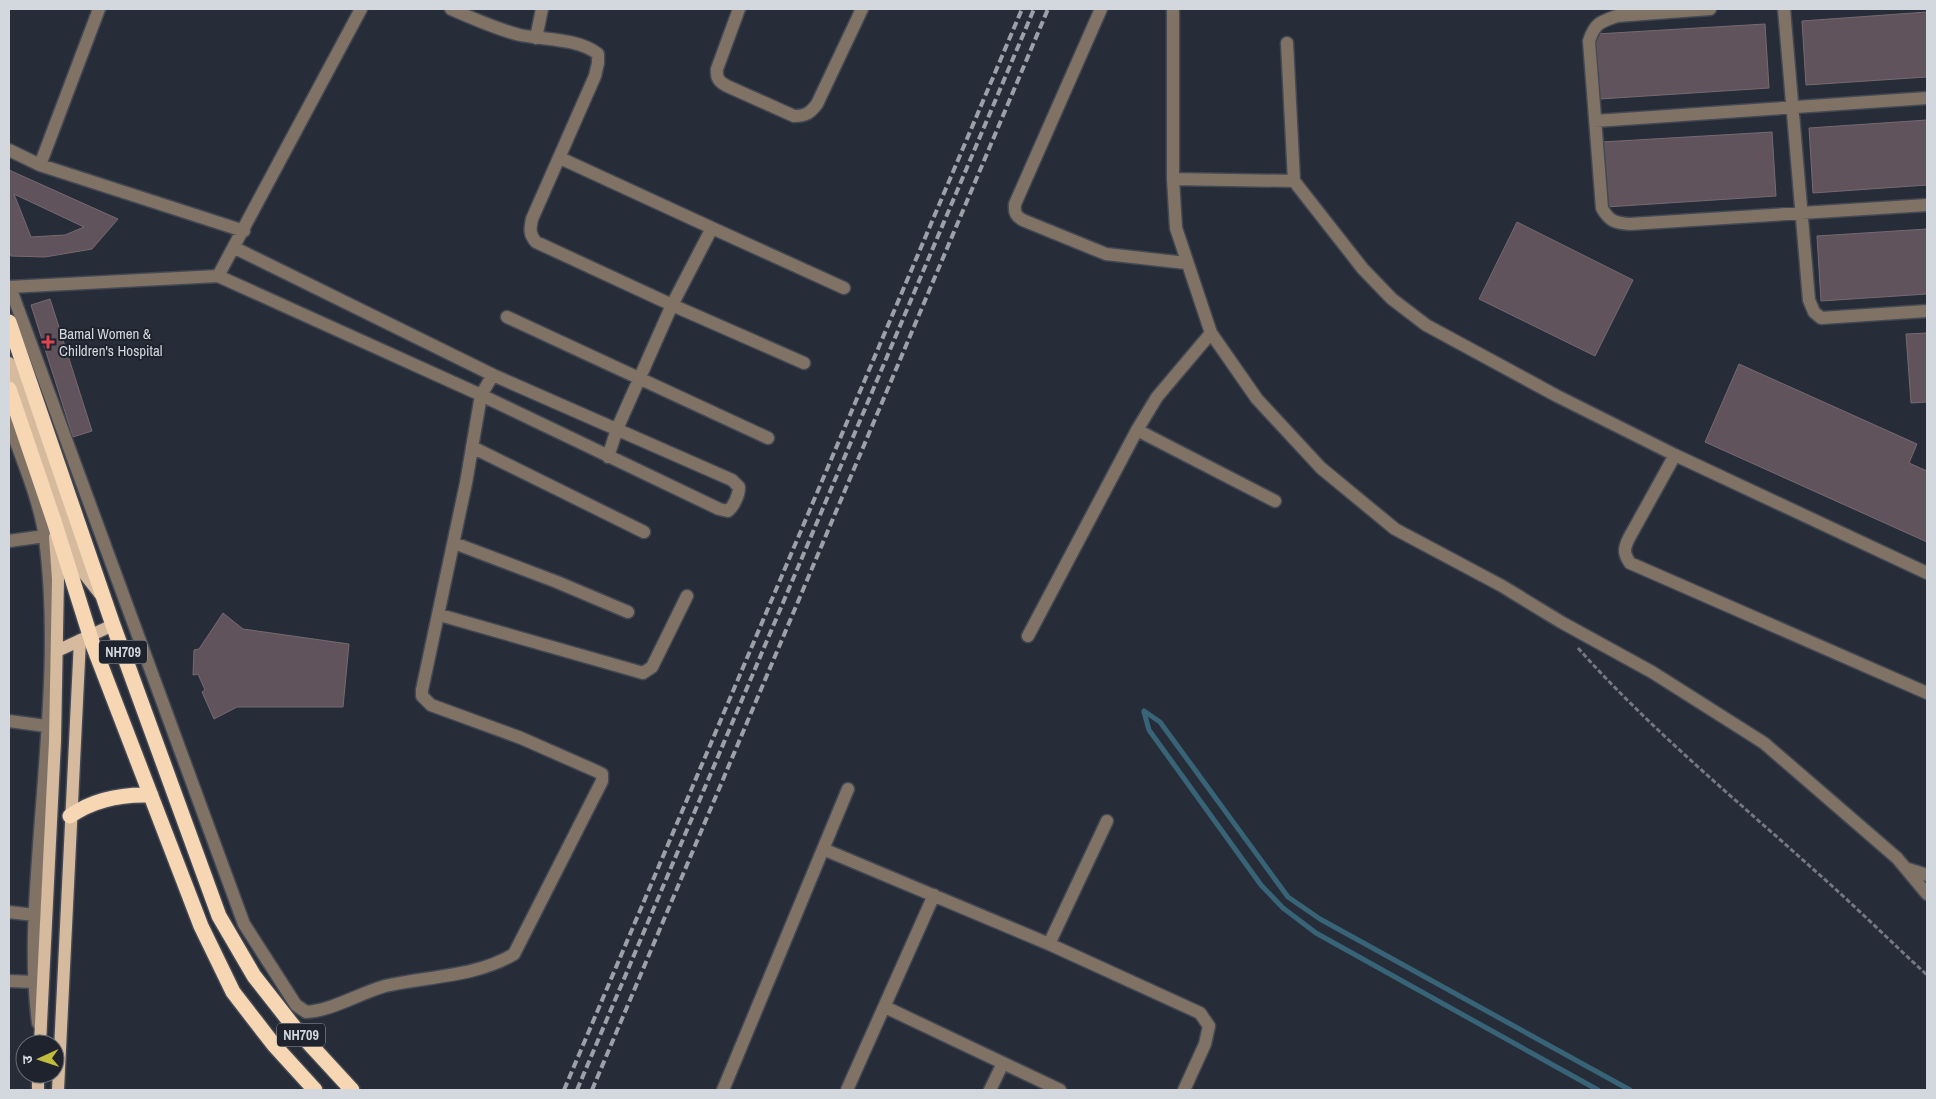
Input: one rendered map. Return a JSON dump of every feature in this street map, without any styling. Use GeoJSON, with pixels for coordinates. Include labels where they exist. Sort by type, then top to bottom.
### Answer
{"type":"FeatureCollection","features":[{"type":"Feature","properties":{"kind":"highway","name":"NH709"},"geometry":{"type":"LineString","coordinates":[[9,322],[105,600],[220,916],[254,976],[294,1027],[352,1090]]}},
{"type":"Feature","properties":{"kind":"highway","name":"NH709"},"geometry":{"type":"LineString","coordinates":[[9,389],[82,610],[85,638],[151,794],[201,926],[233,992],[274,1045],[315,1090]]}},
{"type":"Feature","properties":{"kind":"highway"},"geometry":{"type":"LineString","coordinates":[[70,816],[97,800],[133,794],[151,794]]}},
{"type":"Feature","properties":{"kind":"main road"},"geometry":{"type":"LineString","coordinates":[[9,363],[80,566],[82,610]]}},
{"type":"Feature","properties":{"kind":"main road"},"geometry":{"type":"LineString","coordinates":[[40,1034],[57,651],[58,579],[54,521]]}},
{"type":"Feature","properties":{"kind":"main road"},"geometry":{"type":"LineString","coordinates":[[80,566],[105,600]]}},
{"type":"Feature","properties":{"kind":"main road"},"geometry":{"type":"LineString","coordinates":[[57,651],[114,625]]}},
{"type":"Feature","properties":{"kind":"main road"},"geometry":{"type":"LineString","coordinates":[[58,1090],[70,816],[85,638]]}},
{"type":"Feature","properties":{"kind":"street"},"geometry":{"type":"LineString","coordinates":[[40,165],[99,9]]}},
{"type":"Feature","properties":{"kind":"street"},"geometry":{"type":"LineString","coordinates":[[218,276],[235,248],[361,9]]}},
{"type":"Feature","properties":{"kind":"street"},"geometry":{"type":"LineString","coordinates":[[452,9],[483,23],[536,38],[591,48],[598,54],[595,76],[532,219],[531,237],[536,242],[672,305],[804,362]]}},
{"type":"Feature","properties":{"kind":"street"},"geometry":{"type":"LineString","coordinates":[[536,38],[542,9]]}},
{"type":"Feature","properties":{"kind":"street"},"geometry":{"type":"LineString","coordinates":[[739,9],[716,76],[721,83],[794,116],[804,116],[812,111],[817,104],[862,9]]}},
{"type":"Feature","properties":{"kind":"street"},"geometry":{"type":"LineString","coordinates":[[1101,9],[1015,204],[1014,212],[1018,218],[1106,254],[1186,263]]}},
{"type":"Feature","properties":{"kind":"street"},"geometry":{"type":"LineString","coordinates":[[1710,9],[1617,16],[1593,28],[1590,41],[1595,121],[1602,208],[1608,218],[1617,223],[1927,205]]}},
{"type":"Feature","properties":{"kind":"street"},"geometry":{"type":"LineString","coordinates":[[1784,9],[1809,300],[1814,312],[1821,318],[1927,311]]}},
{"type":"Feature","properties":{"kind":"street"},"geometry":{"type":"LineString","coordinates":[[1173,11],[1173,179],[1176,228],[1186,263],[1211,333],[1256,400],[1321,468],[1395,529],[1502,586],[1561,622],[1652,672],[1764,743],[1908,869],[1927,894]]}},
{"type":"Feature","properties":{"kind":"street"},"geometry":{"type":"LineString","coordinates":[[1287,43],[1294,181],[1363,269],[1392,299],[1426,325],[1557,396],[1675,455],[1927,573]]}},
{"type":"Feature","properties":{"kind":"street"},"geometry":{"type":"LineString","coordinates":[[1595,121],[1927,98]]}},
{"type":"Feature","properties":{"kind":"street"},"geometry":{"type":"LineString","coordinates":[[9,150],[40,165],[244,231]]}},
{"type":"Feature","properties":{"kind":"street"},"geometry":{"type":"LineString","coordinates":[[560,158],[844,288]]}},
{"type":"Feature","properties":{"kind":"street"},"geometry":{"type":"LineString","coordinates":[[1173,179],[1294,181]]}},
{"type":"Feature","properties":{"kind":"street"},"geometry":{"type":"LineString","coordinates":[[608,457],[617,430],[672,305],[712,228]]}},
{"type":"Feature","properties":{"kind":"street"},"geometry":{"type":"LineString","coordinates":[[235,248],[493,375],[732,480],[739,487],[732,508],[724,511],[481,395],[218,276],[9,287],[241,916],[275,974],[296,1005],[306,1012],[385,987],[483,968],[500,963],[514,954],[600,788],[602,774],[521,738],[426,702],[422,690],[440,614],[481,395],[493,375]]}},
{"type":"Feature","properties":{"kind":"street"},"geometry":{"type":"LineString","coordinates":[[507,317],[768,438]]}},
{"type":"Feature","properties":{"kind":"street"},"geometry":{"type":"LineString","coordinates":[[1028,636],[1137,430],[1158,397],[1211,333]]}},
{"type":"Feature","properties":{"kind":"street"},"geometry":{"type":"LineString","coordinates":[[9,422],[45,536],[50,594],[46,726],[34,915],[34,982],[39,1034]]}},
{"type":"Feature","properties":{"kind":"street"},"geometry":{"type":"LineString","coordinates":[[1137,430],[1275,501]]}},
{"type":"Feature","properties":{"kind":"street"},"geometry":{"type":"LineString","coordinates":[[472,446],[644,532]]}},
{"type":"Feature","properties":{"kind":"street"},"geometry":{"type":"LineString","coordinates":[[1675,455],[1624,548],[1625,556],[1630,563],[1927,693]]}},
{"type":"Feature","properties":{"kind":"street"},"geometry":{"type":"LineString","coordinates":[[9,541],[45,536]]}},
{"type":"Feature","properties":{"kind":"street"},"geometry":{"type":"LineString","coordinates":[[454,543],[557,582],[628,612]]}},
{"type":"Feature","properties":{"kind":"street"},"geometry":{"type":"LineString","coordinates":[[440,614],[643,673],[652,667],[687,596]]}},
{"type":"Feature","properties":{"kind":"street"},"geometry":{"type":"LineString","coordinates":[[9,721],[46,726]]}},
{"type":"Feature","properties":{"kind":"street"},"geometry":{"type":"LineString","coordinates":[[723,1090],[848,789]]}},
{"type":"Feature","properties":{"kind":"street"},"geometry":{"type":"LineString","coordinates":[[1049,944],[1107,821]]}},
{"type":"Feature","properties":{"kind":"street"},"geometry":{"type":"LineString","coordinates":[[823,848],[1049,944],[1200,1014],[1209,1026],[1205,1044],[1184,1090]]}},
{"type":"Feature","properties":{"kind":"street"},"geometry":{"type":"LineString","coordinates":[[1908,869],[1927,875]]}},
{"type":"Feature","properties":{"kind":"street"},"geometry":{"type":"LineString","coordinates":[[847,1090],[934,895]]}},
{"type":"Feature","properties":{"kind":"street"},"geometry":{"type":"LineString","coordinates":[[9,912],[34,915]]}},
{"type":"Feature","properties":{"kind":"street"},"geometry":{"type":"LineString","coordinates":[[9,981],[34,982]]}},
{"type":"Feature","properties":{"kind":"street"},"geometry":{"type":"LineString","coordinates":[[885,1007],[1060,1090]]}},
{"type":"Feature","properties":{"kind":"street"},"geometry":{"type":"LineString","coordinates":[[990,1090],[1003,1063]]}},
{"type":"Feature","properties":{"kind":"path"},"geometry":{"type":"LineString","coordinates":[[1561,622],[1578,648],[1604,678],[1733,800],[1814,869],[1927,974]]}},
{"type":"Feature","properties":{"kind":"building"},"geometry":{"type":"Polygon","coordinates":[[[1927,12],[1927,77],[1806,85],[1802,21],[1927,12]]]}},
{"type":"Feature","properties":{"kind":"building"},"geometry":{"type":"Polygon","coordinates":[[[1765,24],[1769,88],[1600,99],[1596,34],[1765,24]]]}},
{"type":"Feature","properties":{"kind":"building"},"geometry":{"type":"Polygon","coordinates":[[[1927,120],[1927,185],[1813,193],[1809,128],[1927,120]]]}},
{"type":"Feature","properties":{"kind":"building"},"geometry":{"type":"Polygon","coordinates":[[[1772,132],[1776,196],[1606,207],[1602,142],[1772,132]]]}},
{"type":"Feature","properties":{"kind":"building"},"geometry":{"type":"Polygon","coordinates":[[[9,170],[118,219],[92,249],[45,257],[11,256],[9,251],[9,170]],[[14,194],[31,237],[65,235],[84,227],[14,194]]]}},
{"type":"Feature","properties":{"kind":"building"},"geometry":{"type":"Polygon","coordinates":[[[1517,222],[1633,280],[1595,356],[1479,299],[1517,222]]]}},
{"type":"Feature","properties":{"kind":"building"},"geometry":{"type":"Polygon","coordinates":[[[1927,229],[1927,294],[1821,301],[1817,236],[1927,229]]]}},
{"type":"Feature","properties":{"kind":"building"},"geometry":{"type":"Polygon","coordinates":[[[50,299],[92,431],[73,437],[31,305],[50,299]]]}},
{"type":"Feature","properties":{"kind":"building"},"geometry":{"type":"Polygon","coordinates":[[[1927,333],[1927,402],[1911,403],[1906,334],[1927,333]]]}},
{"type":"Feature","properties":{"kind":"building"},"geometry":{"type":"Polygon","coordinates":[[[1739,364],[1917,444],[1909,463],[1927,471],[1927,542],[1705,442],[1739,364]]]}},
{"type":"Feature","properties":{"kind":"building"},"geometry":{"type":"Polygon","coordinates":[[[223,613],[243,629],[349,644],[343,707],[237,707],[214,719],[202,692],[205,690],[198,674],[193,675],[194,650],[199,649],[223,613]]]}},
{"type":"Feature","properties":{"kind":"waterway"},"geometry":{"type":"LineString","coordinates":[[1144,711],[1160,722],[1288,897],[1320,919],[1630,1090]]}},
{"type":"Feature","properties":{"kind":"waterway"},"geometry":{"type":"LineString","coordinates":[[1144,712],[1149,730],[1261,885],[1283,908],[1316,933],[1598,1090]]}},
{"type":"Feature","properties":{"kind":"railway"},"geometry":{"type":"LineString","coordinates":[[564,1090],[1022,9]]}},
{"type":"Feature","properties":{"kind":"railway"},"geometry":{"type":"LineString","coordinates":[[577,1090],[1034,9]]}},
{"type":"Feature","properties":{"kind":"railway"},"geometry":{"type":"LineString","coordinates":[[592,1090],[1048,9]]}},
{"type":"Feature","properties":{"kind":"place","name":"Bamal Women & Children's Hospital"},"geometry":{"type":"Point","coordinates":[48,342]}}]}
